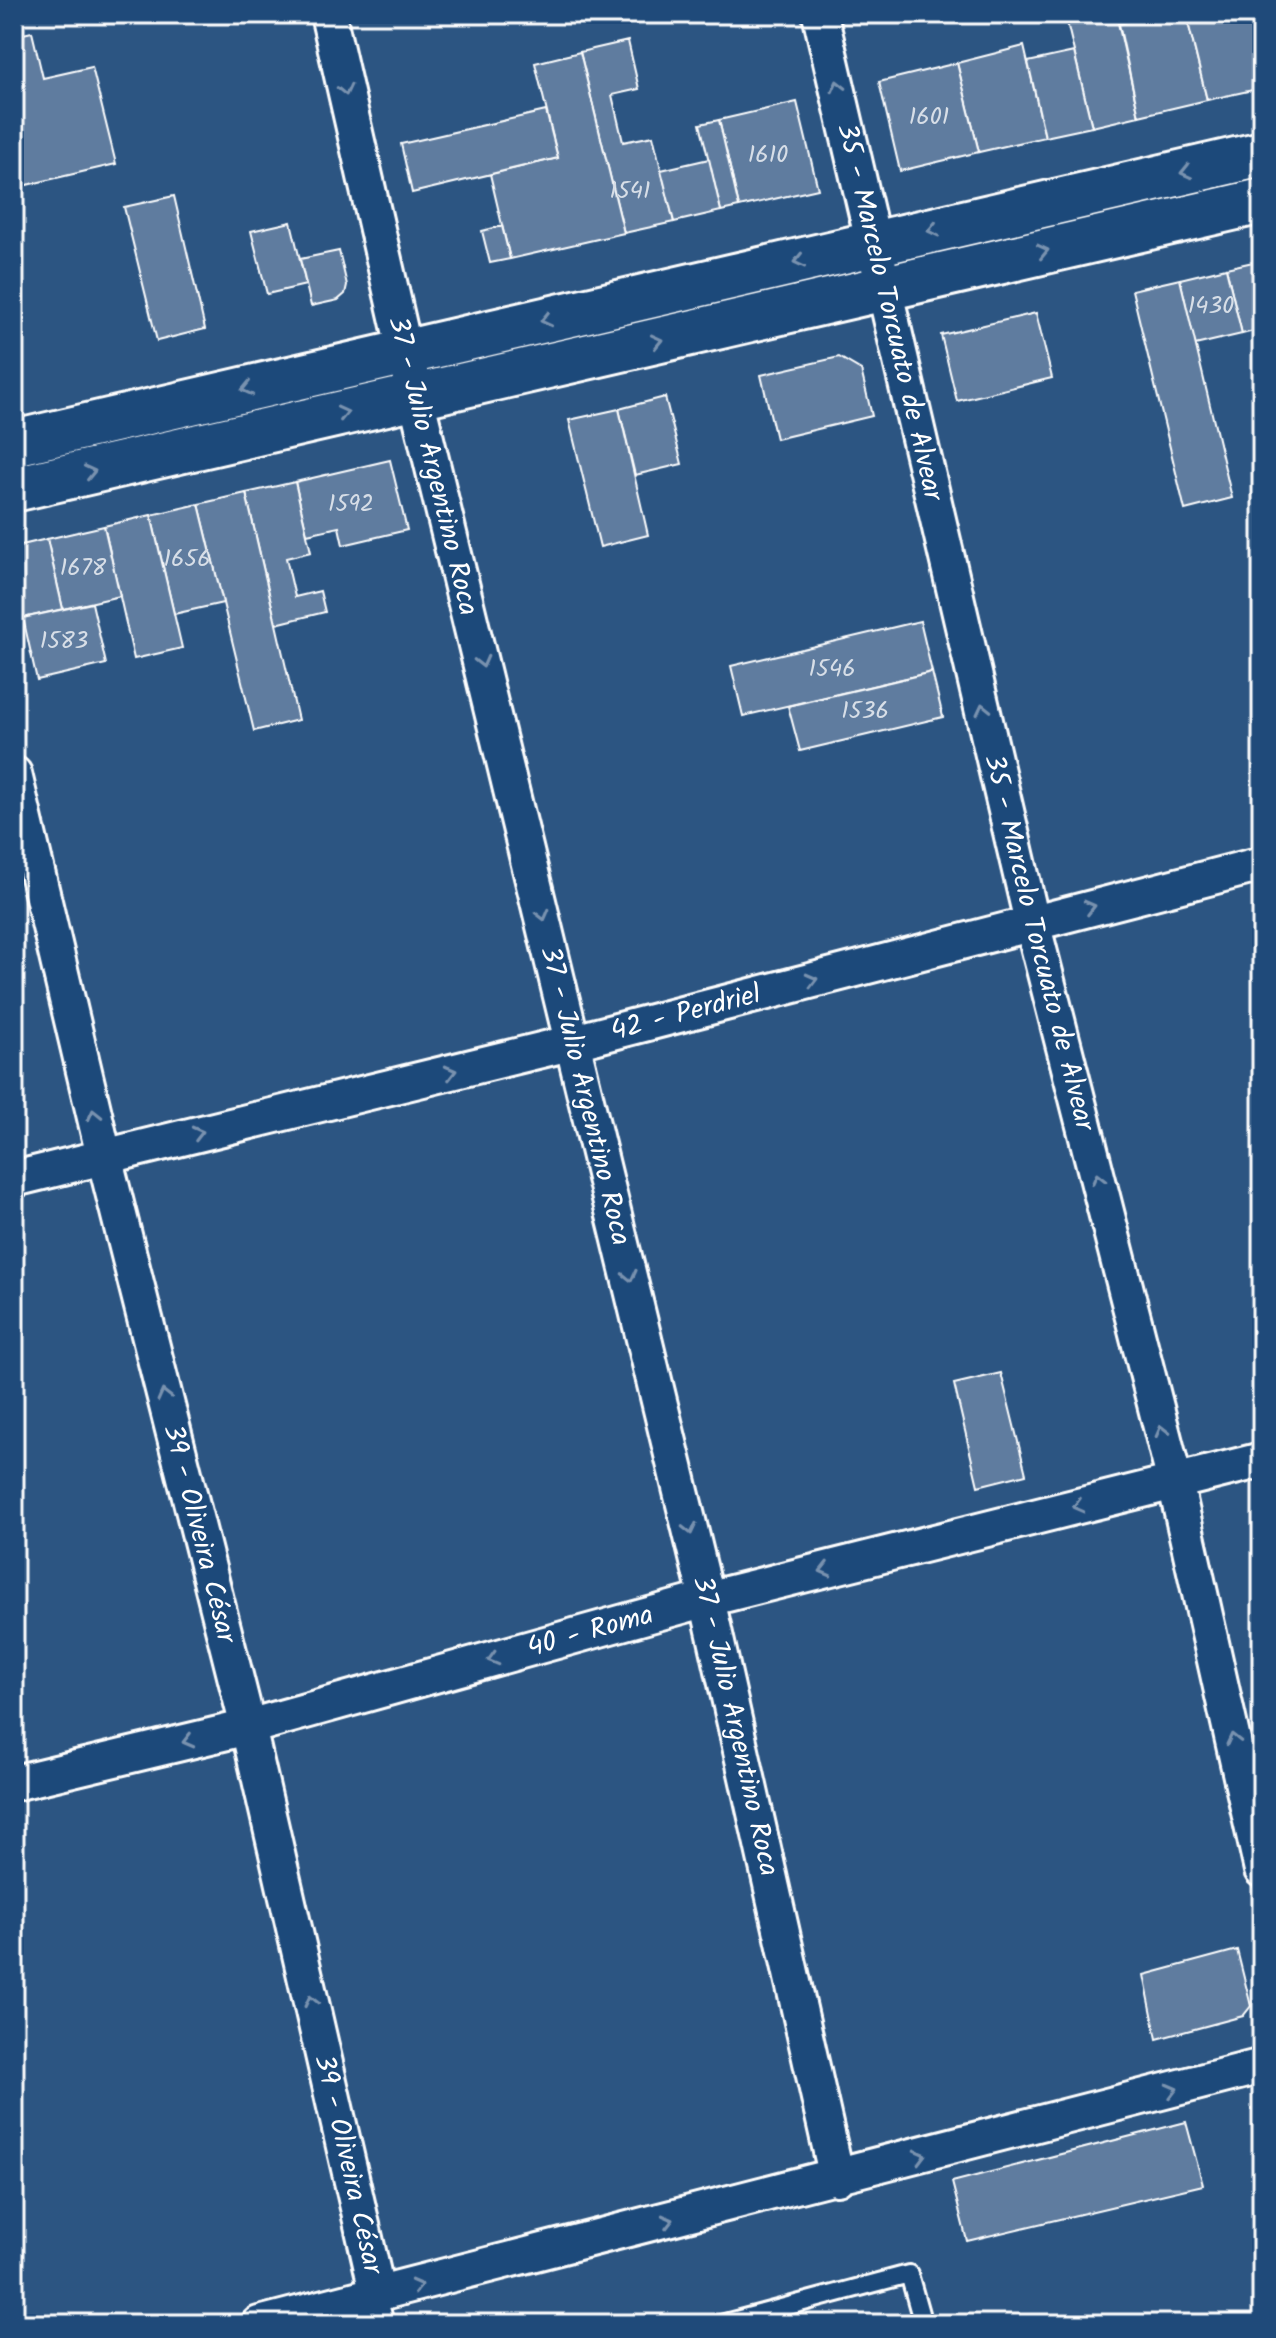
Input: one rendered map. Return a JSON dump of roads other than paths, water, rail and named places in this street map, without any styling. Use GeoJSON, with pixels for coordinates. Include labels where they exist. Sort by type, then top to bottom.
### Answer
{"type":"FeatureCollection","features":[{"type":"Feature","properties":{"kind":"main road"},"geometry":{"type":"LineString","coordinates":[[14,443],[1262,154]]}},
{"type":"Feature","properties":{"kind":"main road"},"geometry":{"type":"LineString","coordinates":[[14,489],[1262,201]]}},
{"type":"Feature","properties":{"kind":"street","name":"37 - Julio Argentino Roca"},"geometry":{"type":"LineString","coordinates":[[328,14],[405,352],[707,1599],[837,2178]]}},
{"type":"Feature","properties":{"kind":"street","name":"35 - Marcelo Torcuato de Alvear"},"geometry":{"type":"LineString","coordinates":[[820,14],[1032,922],[1175,1482],[1262,1870]]}},
{"type":"Feature","properties":{"kind":"street","name":"39 - Oliveira César"},"geometry":{"type":"LineString","coordinates":[[14,774],[104,1156],[248,1727],[381,2310]]}},
{"type":"Feature","properties":{"kind":"street","name":"42 - Perdriel"},"geometry":{"type":"LineString","coordinates":[[14,1179],[574,1042],[1262,864]]}},
{"type":"Feature","properties":{"kind":"street","name":"40 - Roma"},"geometry":{"type":"LineString","coordinates":[[14,1783],[248,1727],[707,1599],[1262,1460]]}},
{"type":"Feature","properties":{"kind":"street"},"geometry":{"type":"LineString","coordinates":[[259,2324],[381,2310],[837,2178],[1262,2066]]}},
{"type":"Feature","properties":{"kind":"lane"},"geometry":{"type":"LineString","coordinates":[[721,2324],[909,2274],[923,2324]]}}]}
